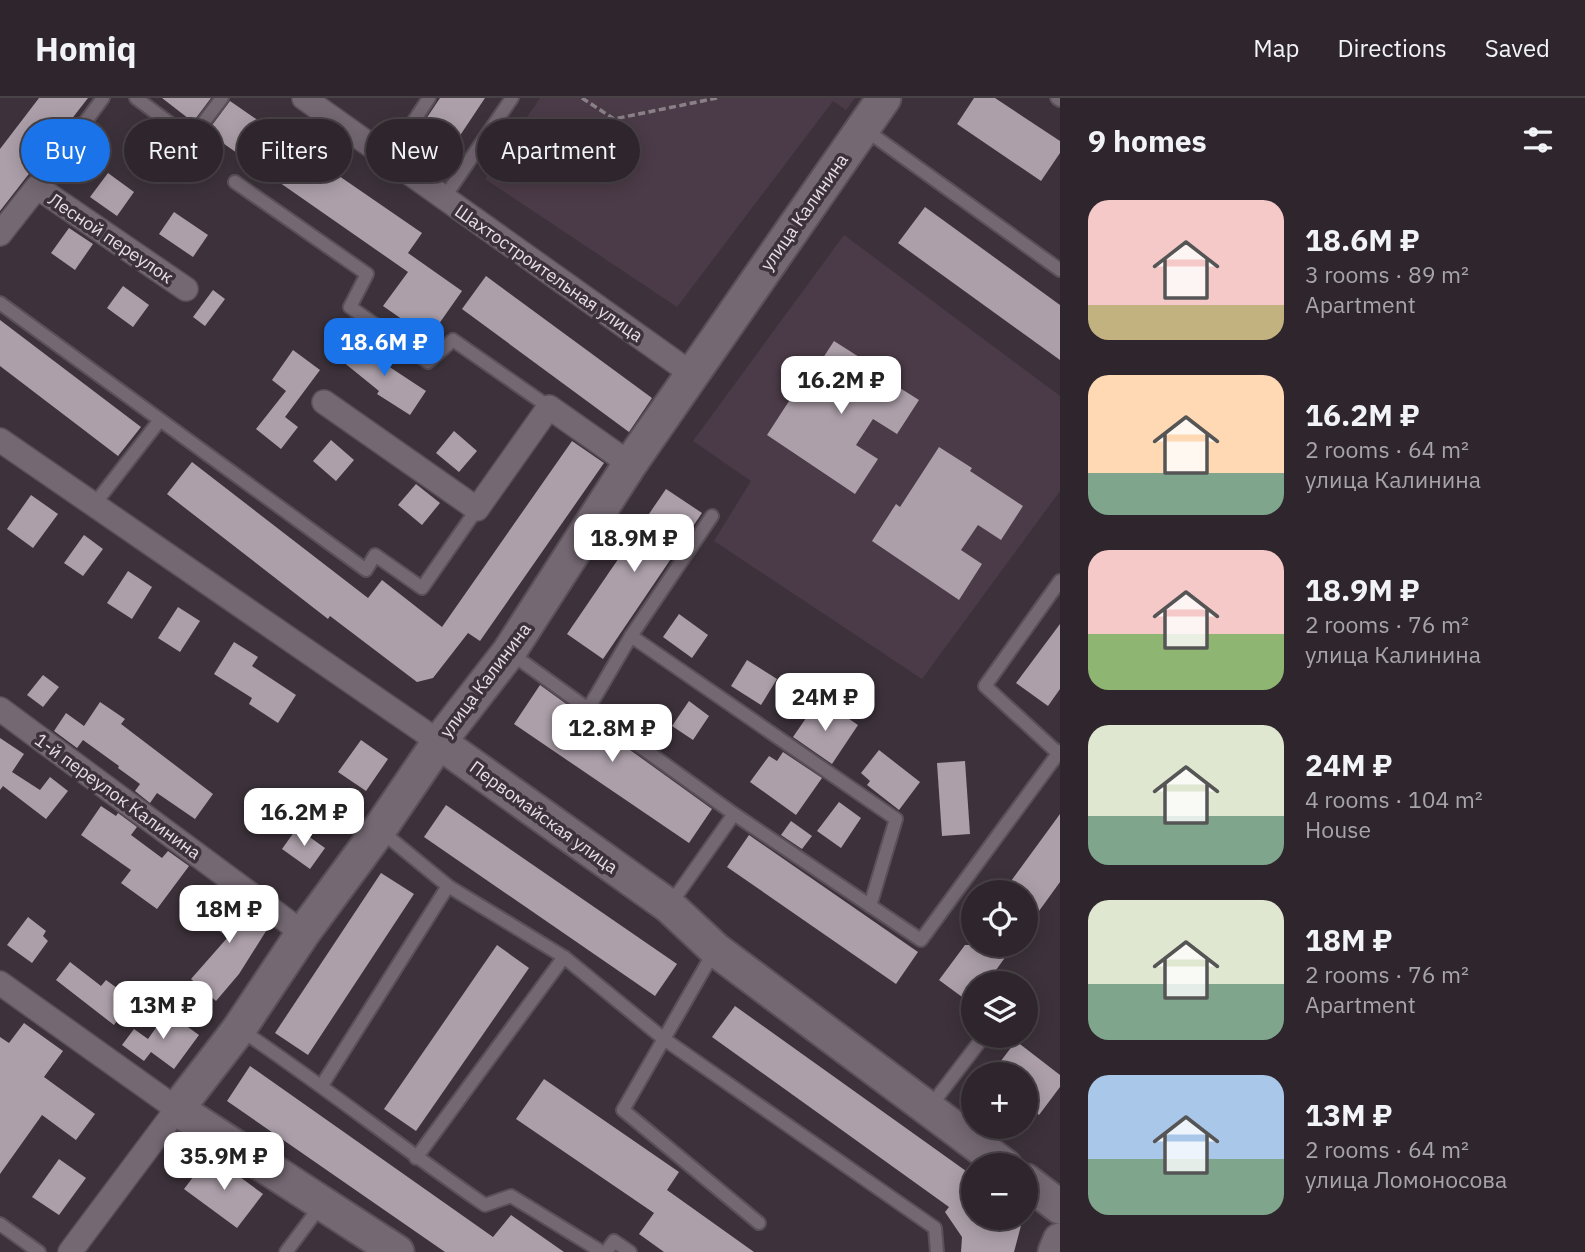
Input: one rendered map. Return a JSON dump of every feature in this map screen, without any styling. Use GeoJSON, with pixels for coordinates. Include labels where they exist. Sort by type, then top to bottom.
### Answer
{"type":"FeatureCollection","features":[{"type":"Feature","properties":{"kind":"street","name":"Шахтостроительная улица"},"geometry":{"type":"LineString","coordinates":[[304,98],[366,143]]}},
{"type":"Feature","properties":{"kind":"street","name":"улица Калинина"},"geometry":{"type":"LineString","coordinates":[[71,1252],[239,1029],[303,933],[379,830],[439,742],[509,652],[630,464],[884,98]]}},
{"type":"Feature","properties":{"kind":"street","name":"Шахтостроительная улица"},"geometry":{"type":"LineString","coordinates":[[421,182],[692,374]]}},
{"type":"Feature","properties":{"kind":"street"},"geometry":{"type":"LineString","coordinates":[[0,234],[37,187]]}},
{"type":"Feature","properties":{"kind":"street","name":"Лесной переулок"},"geometry":{"type":"LineString","coordinates":[[37,187],[186,289]]}},
{"type":"Feature","properties":{"kind":"street"},"geometry":{"type":"LineString","coordinates":[[324,402],[477,509],[550,407],[630,464]]}},
{"type":"Feature","properties":{"kind":"street","name":"Первомайская улица"},"geometry":{"type":"LineString","coordinates":[[0,440],[439,742],[669,906],[716,950],[988,1153]]}},
{"type":"Feature","properties":{"kind":"street","name":"1-й переулок Калинина"},"geometry":{"type":"LineString","coordinates":[[0,709],[303,933]]}},
{"type":"Feature","properties":{"kind":"street"},"geometry":{"type":"LineString","coordinates":[[0,983],[177,1109],[397,1252]]}},
{"type":"Feature","properties":{"kind":"street"},"geometry":{"type":"LineString","coordinates":[[1038,1190],[1060,1206]]}},
{"type":"Feature","properties":{"kind":"street"},"geometry":{"type":"LineString","coordinates":[[1055,1252],[1060,1240]]}},
{"type":"Feature","properties":{"kind":"lane"},"geometry":{"type":"LineString","coordinates":[[37,187],[103,98]]}},
{"type":"Feature","properties":{"kind":"lane"},"geometry":{"type":"LineString","coordinates":[[136,98],[191,139],[222,98]]}},
{"type":"Feature","properties":{"kind":"lane"},"geometry":{"type":"LineString","coordinates":[[415,119],[429,98]]}},
{"type":"Feature","properties":{"kind":"lane"},"geometry":{"type":"LineString","coordinates":[[444,198],[512,98]]}},
{"type":"Feature","properties":{"kind":"lane"},"geometry":{"type":"LineString","coordinates":[[862,128],[1060,270]]}},
{"type":"Feature","properties":{"kind":"lane"},"geometry":{"type":"LineString","coordinates":[[235,181],[367,274],[350,307],[428,362],[453,340],[550,407]]}},
{"type":"Feature","properties":{"kind":"lane"},"geometry":{"type":"LineString","coordinates":[[0,303],[366,570],[375,555],[422,588],[477,509]]}},
{"type":"Feature","properties":{"kind":"lane"},"geometry":{"type":"LineString","coordinates":[[93,506],[160,420]]}},
{"type":"Feature","properties":{"kind":"lane"},"geometry":{"type":"LineString","coordinates":[[588,709],[631,636],[712,516]]}},
{"type":"Feature","properties":{"kind":"lane"},"geometry":{"type":"LineString","coordinates":[[509,652],[734,814],[921,940],[1059,752],[985,686],[1060,581]]}},
{"type":"Feature","properties":{"kind":"lane"},"geometry":{"type":"LineString","coordinates":[[631,636],[895,819],[870,906]]}},
{"type":"Feature","properties":{"kind":"lane"},"geometry":{"type":"LineString","coordinates":[[669,906],[734,814]]}},
{"type":"Feature","properties":{"kind":"lane"},"geometry":{"type":"LineString","coordinates":[[379,830],[447,886],[564,957],[664,1039],[936,1228],[937,1252]]}},
{"type":"Feature","properties":{"kind":"lane"},"geometry":{"type":"LineString","coordinates":[[323,1086],[447,886]]}},
{"type":"Feature","properties":{"kind":"lane"},"geometry":{"type":"LineString","coordinates":[[716,950],[622,1110],[759,1223]]}},
{"type":"Feature","properties":{"kind":"lane"},"geometry":{"type":"LineString","coordinates":[[416,1157],[564,957]]}},
{"type":"Feature","properties":{"kind":"lane"},"geometry":{"type":"LineString","coordinates":[[239,1029],[323,1086],[416,1157],[485,1205],[511,1196],[604,1252],[614,1241],[630,1252]]}},
{"type":"Feature","properties":{"kind":"lane"},"geometry":{"type":"LineString","coordinates":[[928,1108],[975,1048]]}},
{"type":"Feature","properties":{"kind":"lane"},"geometry":{"type":"LineString","coordinates":[[286,1252],[322,1203]]}},
{"type":"Feature","properties":{"kind":"lane"},"geometry":{"type":"LineString","coordinates":[[0,1224],[39,1252]]}},
{"type":"Feature","properties":{"kind":"path"},"geometry":{"type":"LineString","coordinates":[[582,98],[614,119],[717,98]]}},
{"type":"Feature","properties":{"kind":"shaded area"},"geometry":{"type":"Polygon","coordinates":[[[540,98],[855,98],[846,110],[833,101],[677,307],[490,182],[640,182],[640,119],[526,119],[540,98]]]}},
{"type":"Feature","properties":{"kind":"shaded area"},"geometry":{"type":"Polygon","coordinates":[[[844,235],[1060,396],[1060,491],[922,679],[714,541],[751,481],[693,441],[844,235]]]}},
{"type":"Feature","properties":{"kind":"building"},"geometry":{"type":"Polygon","coordinates":[[[39,98],[88,98],[72,119],[23,119],[39,98]]]}},
{"type":"Feature","properties":{"kind":"building"},"geometry":{"type":"Polygon","coordinates":[[[162,98],[211,98],[195,119],[189,119],[162,98]]]}},
{"type":"Feature","properties":{"kind":"building"},"geometry":{"type":"Polygon","coordinates":[[[440,98],[485,98],[463,131],[463,119],[426,119],[440,98]]]}},
{"type":"Feature","properties":{"kind":"building"},"geometry":{"type":"Polygon","coordinates":[[[974,98],[995,98],[1060,141],[1060,153],[1041,181],[957,124],[974,98]]]}},
{"type":"Feature","properties":{"kind":"building"},"geometry":{"type":"Polygon","coordinates":[[[230,101],[256,119],[237,119],[237,153],[223,143],[223,119],[217,119],[230,101]]]}},
{"type":"Feature","properties":{"kind":"building"},"geometry":{"type":"Polygon","coordinates":[[[21,122],[23,182],[0,211],[0,149],[21,122]]]}},
{"type":"Feature","properties":{"kind":"building"},"geometry":{"type":"Polygon","coordinates":[[[110,174],[134,192],[117,216],[90,197],[101,182],[110,182],[110,174]]]}},
{"type":"Feature","properties":{"kind":"building"},"geometry":{"type":"Polygon","coordinates":[[[279,182],[348,182],[422,233],[408,253],[462,291],[429,338],[383,306],[408,272],[279,182]]]}},
{"type":"Feature","properties":{"kind":"building"},"geometry":{"type":"Polygon","coordinates":[[[925,207],[1060,305],[1060,360],[898,243],[925,207]]]}},
{"type":"Feature","properties":{"kind":"building"},"geometry":{"type":"Polygon","coordinates":[[[174,212],[208,235],[193,257],[159,234],[174,212]]]}},
{"type":"Feature","properties":{"kind":"building"},"geometry":{"type":"Polygon","coordinates":[[[69,228],[93,244],[75,270],[51,253],[69,228]]]}},
{"type":"Feature","properties":{"kind":"building"},"geometry":{"type":"Polygon","coordinates":[[[486,276],[652,398],[629,432],[462,309],[486,276]]]}},
{"type":"Feature","properties":{"kind":"building"},"geometry":{"type":"Polygon","coordinates":[[[123,286],[149,305],[133,327],[107,308],[123,286]]]}},
{"type":"Feature","properties":{"kind":"building"},"geometry":{"type":"Polygon","coordinates":[[[213,290],[225,299],[205,326],[193,317],[213,290]]]}},
{"type":"Feature","properties":{"kind":"building"},"geometry":{"type":"Polygon","coordinates":[[[0,320],[141,427],[118,456],[0,366],[0,320]]]}},
{"type":"Feature","properties":{"kind":"building"},"geometry":{"type":"Polygon","coordinates":[[[361,339],[384,359],[382,362],[426,391],[410,415],[377,394],[379,391],[342,361],[361,339]]]}},
{"type":"Feature","properties":{"kind":"building"},"geometry":{"type":"Polygon","coordinates":[[[834,341],[867,362],[865,366],[919,400],[897,434],[873,419],[856,445],[878,459],[855,494],[767,435],[791,398],[795,401],[834,341]]]}},
{"type":"Feature","properties":{"kind":"building"},"geometry":{"type":"Polygon","coordinates":[[[293,350],[320,370],[285,417],[298,427],[281,449],[256,429],[286,391],[272,380],[293,350]]]}},
{"type":"Feature","properties":{"kind":"building"},"geometry":{"type":"Polygon","coordinates":[[[454,431],[477,451],[459,472],[436,453],[454,431]]]}},
{"type":"Feature","properties":{"kind":"building"},"geometry":{"type":"Polygon","coordinates":[[[331,440],[354,460],[336,481],[313,461],[331,440]]]}},
{"type":"Feature","properties":{"kind":"building"},"geometry":{"type":"Polygon","coordinates":[[[572,441],[604,463],[480,641],[468,633],[433,678],[417,682],[330,616],[328,619],[167,494],[192,462],[368,598],[382,580],[442,627],[572,441]]]}},
{"type":"Feature","properties":{"kind":"building"},"geometry":{"type":"Polygon","coordinates":[[[939,447],[1023,506],[1001,540],[978,525],[961,550],[982,564],[959,600],[872,541],[896,504],[900,507],[939,447]]]}},
{"type":"Feature","properties":{"kind":"building"},"geometry":{"type":"Polygon","coordinates":[[[416,484],[440,503],[422,525],[398,505],[416,484]]]}},
{"type":"Feature","properties":{"kind":"building"},"geometry":{"type":"Polygon","coordinates":[[[666,489],[702,513],[603,659],[567,634],[666,489]]]}},
{"type":"Feature","properties":{"kind":"building"},"geometry":{"type":"Polygon","coordinates":[[[31,495],[58,514],[33,548],[7,529],[31,495]]]}},
{"type":"Feature","properties":{"kind":"building"},"geometry":{"type":"Polygon","coordinates":[[[84,535],[103,549],[83,576],[64,563],[84,535]]]}},
{"type":"Feature","properties":{"kind":"building"},"geometry":{"type":"Polygon","coordinates":[[[128,571],[152,587],[132,619],[107,603],[128,571]]]}},
{"type":"Feature","properties":{"kind":"building"},"geometry":{"type":"Polygon","coordinates":[[[178,607],[200,621],[180,652],[158,638],[178,607]]]}},
{"type":"Feature","properties":{"kind":"building"},"geometry":{"type":"Polygon","coordinates":[[[679,614],[708,635],[692,658],[663,637],[679,614]]]}},
{"type":"Feature","properties":{"kind":"building"},"geometry":{"type":"Polygon","coordinates":[[[1060,624],[1060,689],[1048,706],[1016,683],[1060,624]]]}},
{"type":"Feature","properties":{"kind":"building"},"geometry":{"type":"Polygon","coordinates":[[[234,642],[258,657],[252,666],[296,695],[278,723],[249,704],[252,698],[214,674],[234,642]]]}},
{"type":"Feature","properties":{"kind":"building"},"geometry":{"type":"Polygon","coordinates":[[[747,660],[777,679],[761,705],[731,686],[747,660]]]}},
{"type":"Feature","properties":{"kind":"building"},"geometry":{"type":"Polygon","coordinates":[[[43,675],[59,687],[43,707],[27,695],[43,675]]]}},
{"type":"Feature","properties":{"kind":"building"},"geometry":{"type":"Polygon","coordinates":[[[540,685],[712,809],[689,843],[514,724],[540,685]]]}},
{"type":"Feature","properties":{"kind":"building"},"geometry":{"type":"Polygon","coordinates":[[[689,701],[709,716],[693,740],[672,726],[689,701]]]}},
{"type":"Feature","properties":{"kind":"building"},"geometry":{"type":"Polygon","coordinates":[[[100,702],[125,719],[121,724],[213,794],[195,819],[157,793],[150,803],[135,791],[140,784],[118,768],[119,766],[83,740],[77,748],[54,731],[66,713],[84,726],[100,702]]]}},
{"type":"Feature","properties":{"kind":"building"},"geometry":{"type":"Polygon","coordinates":[[[815,705],[834,719],[839,712],[858,725],[832,764],[793,737],[815,705]]]}},
{"type":"Feature","properties":{"kind":"building"},"geometry":{"type":"Polygon","coordinates":[[[0,738],[24,754],[12,772],[40,790],[50,777],[68,791],[46,819],[3,786],[0,790],[0,738]]]}},
{"type":"Feature","properties":{"kind":"building"},"geometry":{"type":"Polygon","coordinates":[[[361,740],[388,759],[366,791],[338,772],[361,740]]]}},
{"type":"Feature","properties":{"kind":"building"},"geometry":{"type":"Polygon","coordinates":[[[879,750],[920,782],[899,810],[867,785],[870,781],[861,773],[879,750]]]}},
{"type":"Feature","properties":{"kind":"building"},"geometry":{"type":"Polygon","coordinates":[[[783,752],[822,778],[796,815],[750,782],[769,756],[777,761],[783,752]]]}},
{"type":"Feature","properties":{"kind":"building"},"geometry":{"type":"Polygon","coordinates":[[[965,761],[970,834],[942,836],[937,763],[965,761]]]}},
{"type":"Feature","properties":{"kind":"building"},"geometry":{"type":"Polygon","coordinates":[[[839,802],[861,818],[841,848],[817,831],[839,802]]]}},
{"type":"Feature","properties":{"kind":"building"},"geometry":{"type":"Polygon","coordinates":[[[446,805],[677,964],[655,996],[424,837],[446,805]]]}},
{"type":"Feature","properties":{"kind":"building"},"geometry":{"type":"Polygon","coordinates":[[[101,806],[116,816],[118,813],[137,827],[131,835],[162,858],[168,851],[189,866],[157,909],[121,883],[131,870],[81,835],[101,806]]]}},
{"type":"Feature","properties":{"kind":"building"},"geometry":{"type":"Polygon","coordinates":[[[1060,814],[1060,882],[1038,912],[1038,880],[1012,880],[1060,814]]]}},
{"type":"Feature","properties":{"kind":"building"},"geometry":{"type":"Polygon","coordinates":[[[791,821],[812,836],[802,849],[781,835],[791,821]]]}},
{"type":"Feature","properties":{"kind":"building"},"geometry":{"type":"Polygon","coordinates":[[[297,828],[325,848],[310,869],[282,849],[297,828]]]}},
{"type":"Feature","properties":{"kind":"building"},"geometry":{"type":"Polygon","coordinates":[[[749,835],[918,952],[896,984],[727,867],[749,835]]]}},
{"type":"Feature","properties":{"kind":"building"},"geometry":{"type":"Polygon","coordinates":[[[381,873],[414,894],[308,1055],[275,1033],[381,873]]]}},
{"type":"Feature","properties":{"kind":"building"},"geometry":{"type":"Polygon","coordinates":[[[222,891],[253,913],[251,916],[268,928],[239,974],[216,1001],[191,979],[228,937],[203,920],[222,891]]]}},
{"type":"Feature","properties":{"kind":"building"},"geometry":{"type":"Polygon","coordinates":[[[28,917],[46,931],[43,936],[48,941],[32,963],[7,945],[28,917]]]}},
{"type":"Feature","properties":{"kind":"building"},"geometry":{"type":"Polygon","coordinates":[[[497,945],[529,968],[416,1131],[384,1109],[497,945]]]}},
{"type":"Feature","properties":{"kind":"building"},"geometry":{"type":"Polygon","coordinates":[[[961,950],[961,957],[1005,957],[995,971],[961,971],[961,996],[939,980],[961,950]]]}},
{"type":"Feature","properties":{"kind":"building"},"geometry":{"type":"Polygon","coordinates":[[[70,962],[101,986],[106,980],[132,999],[114,1025],[56,980],[70,962]]]}},
{"type":"Feature","properties":{"kind":"building"},"geometry":{"type":"Polygon","coordinates":[[[735,1006],[961,1167],[961,1230],[1020,1230],[1014,1252],[961,1252],[962,1237],[945,1212],[949,1207],[712,1037],[735,1006]]]}},
{"type":"Feature","properties":{"kind":"building"},"geometry":{"type":"Polygon","coordinates":[[[167,1012],[199,1035],[174,1069],[151,1052],[144,1061],[122,1045],[134,1029],[148,1039],[167,1012]]]}},
{"type":"Feature","properties":{"kind":"building"},"geometry":{"type":"Polygon","coordinates":[[[24,1023],[63,1051],[44,1077],[95,1114],[76,1140],[42,1115],[0,1174],[0,1037],[9,1043],[24,1023]]]}},
{"type":"Feature","properties":{"kind":"building"},"geometry":{"type":"Polygon","coordinates":[[[1011,1048],[1025,1048],[1060,1075],[1060,1087],[1039,1115],[1038,1062],[1000,1062],[1011,1048]]]}},
{"type":"Feature","properties":{"kind":"building"},"geometry":{"type":"Polygon","coordinates":[[[250,1066],[493,1237],[511,1215],[564,1252],[445,1252],[227,1101],[250,1066]]]}},
{"type":"Feature","properties":{"kind":"building"},"geometry":{"type":"Polygon","coordinates":[[[544,1079],[679,1172],[667,1190],[754,1252],[664,1252],[639,1234],[654,1213],[516,1119],[544,1079]]]}},
{"type":"Feature","properties":{"kind":"building"},"geometry":{"type":"Polygon","coordinates":[[[210,1155],[263,1194],[237,1228],[184,1189],[210,1155]]]}},
{"type":"Feature","properties":{"kind":"building"},"geometry":{"type":"Polygon","coordinates":[[[59,1159],[86,1178],[59,1215],[32,1197],[59,1159]]]}}]}
